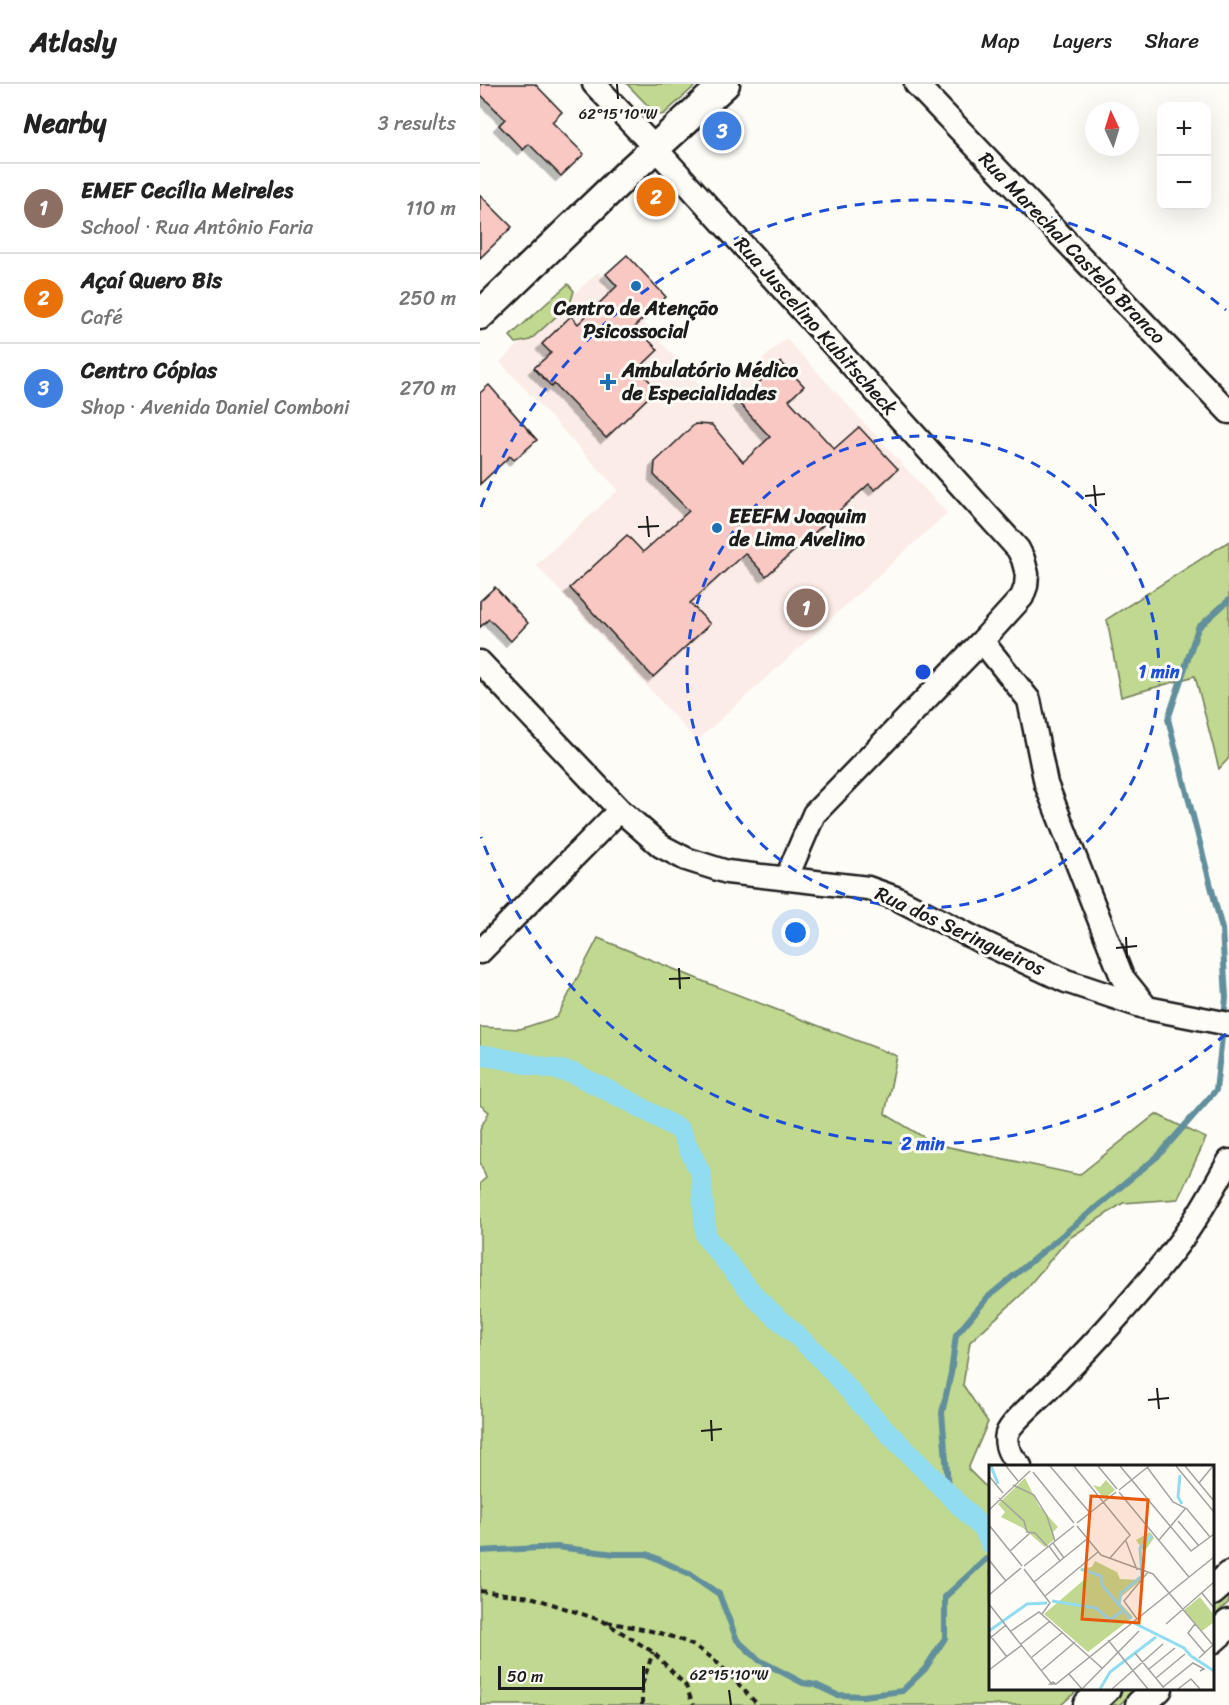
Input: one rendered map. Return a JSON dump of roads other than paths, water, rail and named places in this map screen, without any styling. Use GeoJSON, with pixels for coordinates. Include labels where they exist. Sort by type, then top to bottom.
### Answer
{"type":"FeatureCollection","features":[{"type":"Feature","properties":{"kind":"street","name":"Rua Juscelino Kubitscheck"},"geometry":{"type":"LineString","coordinates":[[594,84],[655,148],[1018,549],[1027,574],[1022,597],[982,641]]}},
{"type":"Feature","properties":{"kind":"street"},"geometry":{"type":"LineString","coordinates":[[480,315],[725,84]]}},
{"type":"Feature","properties":{"kind":"street","name":"Rua Marechal Castelo Branco"},"geometry":{"type":"LineString","coordinates":[[916,84],[1229,412]]}},
{"type":"Feature","properties":{"kind":"street"},"geometry":{"type":"LineString","coordinates":[[786,879],[814,814],[982,641],[1029,700],[1046,783],[1122,977],[1147,1008]]}},
{"type":"Feature","properties":{"kind":"street","name":"Rua dos Seringueiros"},"geometry":{"type":"LineString","coordinates":[[480,662],[620,810],[661,846],[686,859],[727,872],[868,888],[896,898],[1066,981],[1147,1008],[1229,1024]]}},
{"type":"Feature","properties":{"kind":"street"},"geometry":{"type":"LineString","coordinates":[[480,952],[620,810]]}},
{"type":"Feature","properties":{"kind":"street"},"geometry":{"type":"LineString","coordinates":[[1018,1465],[1012,1458],[1006,1443],[1007,1432],[1121,1313],[1163,1264],[1184,1237],[1229,1161]]}},
{"type":"Feature","properties":{"kind":"street"},"geometry":{"type":"LineString","coordinates":[[1214,1589],[1229,1576]]}},
{"type":"Feature","properties":{"kind":"street"},"geometry":{"type":"LineString","coordinates":[[1214,1637],[1229,1624]]}},
{"type":"Feature","properties":{"kind":"street"},"geometry":{"type":"LineString","coordinates":[[1088,1705],[1105,1690]]}},
{"type":"Feature","properties":{"kind":"street"},"geometry":{"type":"LineString","coordinates":[[1140,1705],[1157,1690]]}},
{"type":"Feature","properties":{"kind":"waterway"},"geometry":{"type":"LineString","coordinates":[[1224,1018],[1226,998],[1222,929],[1168,719],[1198,628],[1229,600]]}},
{"type":"Feature","properties":{"kind":"waterway"},"geometry":{"type":"LineString","coordinates":[[949,1496],[942,1413],[956,1335],[988,1297],[1158,1156],[1216,1090],[1223,1028]]}},
{"type":"Feature","properties":{"kind":"waterway"},"geometry":{"type":"LineString","coordinates":[[480,1055],[573,1073],[680,1130],[701,1174],[706,1237],[757,1299],[818,1355],[873,1417],[984,1530],[989,1540]]}},
{"type":"Feature","properties":{"kind":"waterway"},"geometry":{"type":"LineString","coordinates":[[480,1551],[557,1547],[615,1554],[647,1554],[690,1574],[719,1594],[737,1640],[759,1660],[803,1683],[816,1685],[837,1695],[863,1696],[902,1691],[925,1669],[945,1638],[945,1597],[986,1559],[989,1560]]}},
{"type":"Feature","properties":{"kind":"place","name":"Centro Cópias"},"geometry":{"type":"Point","coordinates":[722,131]}},
{"type":"Feature","properties":{"kind":"place","name":"Açaí Quero Bis"},"geometry":{"type":"Point","coordinates":[656,197]}},
{"type":"Feature","properties":{"kind":"place","name":"Centro de Atenção Psicossocial"},"geometry":{"type":"Point","coordinates":[636,286]}},
{"type":"Feature","properties":{"kind":"place","name":"Ambulatório Médico de Especialidades"},"geometry":{"type":"Point","coordinates":[608,382]}},
{"type":"Feature","properties":{"kind":"place","name":"EEEFM Joaquim de Lima Avelino"},"geometry":{"type":"Point","coordinates":[717,528]}},
{"type":"Feature","properties":{"kind":"place","name":"EMEF Cecília Meireles"},"geometry":{"type":"Point","coordinates":[806,608]}}]}
